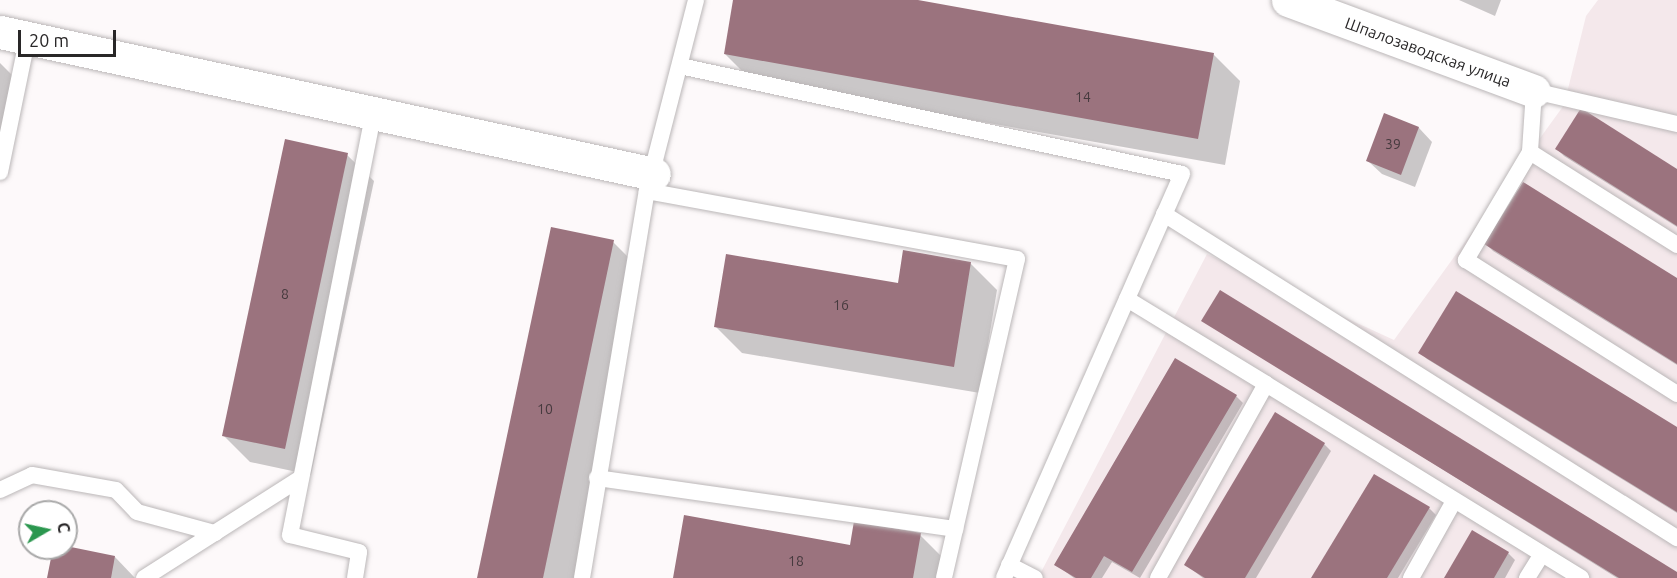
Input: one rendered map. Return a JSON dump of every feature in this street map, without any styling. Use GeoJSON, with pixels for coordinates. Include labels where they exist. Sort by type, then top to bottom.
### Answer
{"type":"FeatureCollection","features":[{"type":"Feature","properties":{"kind":"street","name":"Шпалозаводская улица"},"geometry":{"type":"LineString","coordinates":[[1288,0],[1534,92]]}},
{"type":"Feature","properties":{"kind":"street"},"geometry":{"type":"LineString","coordinates":[[14,34],[374,112],[650,183]]}},
{"type":"Feature","properties":{"kind":"lane"},"geometry":{"type":"LineString","coordinates":[[582,578],[597,478],[650,183],[696,0]]}},
{"type":"Feature","properties":{"kind":"lane"},"geometry":{"type":"LineString","coordinates":[[0,172],[14,34]]}},
{"type":"Feature","properties":{"kind":"lane"},"geometry":{"type":"LineString","coordinates":[[680,66],[1182,174],[1006,572],[1035,578]]}},
{"type":"Feature","properties":{"kind":"lane"},"geometry":{"type":"LineString","coordinates":[[1677,124],[1534,92],[1530,152],[1466,260],[1677,394]]}},
{"type":"Feature","properties":{"kind":"lane"},"geometry":{"type":"LineString","coordinates":[[355,578],[359,552],[290,535],[374,112]]}},
{"type":"Feature","properties":{"kind":"lane"},"geometry":{"type":"LineString","coordinates":[[1530,152],[1677,245]]}},
{"type":"Feature","properties":{"kind":"lane"},"geometry":{"type":"LineString","coordinates":[[650,183],[1017,259],[944,578]]}},
{"type":"Feature","properties":{"kind":"lane"},"geometry":{"type":"LineString","coordinates":[[1164,214],[1677,538]]}},
{"type":"Feature","properties":{"kind":"lane"},"geometry":{"type":"LineString","coordinates":[[1127,299],[1581,578]]}},
{"type":"Feature","properties":{"kind":"lane"},"geometry":{"type":"LineString","coordinates":[[1158,578],[1266,384]]}},
{"type":"Feature","properties":{"kind":"lane"},"geometry":{"type":"LineString","coordinates":[[0,490],[32,475],[116,490],[137,512],[215,532]]}},
{"type":"Feature","properties":{"kind":"lane"},"geometry":{"type":"LineString","coordinates":[[144,578],[301,478]]}},
{"type":"Feature","properties":{"kind":"lane"},"geometry":{"type":"LineString","coordinates":[[597,478],[955,529]]}},
{"type":"Feature","properties":{"kind":"lane"},"geometry":{"type":"LineString","coordinates":[[1411,578],[1455,501]]}},
{"type":"Feature","properties":{"kind":"lane"},"geometry":{"type":"LineString","coordinates":[[1527,578],[1542,554]]}},
{"type":"Feature","properties":{"kind":"shaded area"},"geometry":{"type":"Polygon","coordinates":[[[1598,0],[1677,0],[1677,578],[1038,578],[1207,254],[1394,340],[1564,105],[1586,16],[1598,0]]]}},
{"type":"Feature","properties":{"kind":"building"},"geometry":{"type":"Polygon","coordinates":[[[733,0],[918,0],[1214,53],[1198,139],[724,54],[733,0]]]}},
{"type":"Feature","properties":{"kind":"building"},"geometry":{"type":"Polygon","coordinates":[[[1581,108],[1677,169],[1677,226],[1555,149],[1581,108]]]}},
{"type":"Feature","properties":{"kind":"building"},"geometry":{"type":"Polygon","coordinates":[[[1384,113],[1419,127],[1401,175],[1366,161],[1384,113]]]}},
{"type":"Feature","properties":{"kind":"building"},"geometry":{"type":"Polygon","coordinates":[[[285,139],[348,153],[285,449],[222,436],[285,139]]]}},
{"type":"Feature","properties":{"kind":"building"},"geometry":{"type":"Polygon","coordinates":[[[1523,182],[1677,278],[1677,364],[1484,244],[1523,182]]]}},
{"type":"Feature","properties":{"kind":"building"},"geometry":{"type":"Polygon","coordinates":[[[551,227],[614,240],[543,578],[477,578],[551,227]]]}},
{"type":"Feature","properties":{"kind":"building"},"geometry":{"type":"Polygon","coordinates":[[[903,250],[971,262],[954,367],[714,327],[726,254],[898,283],[903,250]]]}},
{"type":"Feature","properties":{"kind":"building"},"geometry":{"type":"Polygon","coordinates":[[[1220,290],[1677,572],[1677,578],[1619,578],[1201,321],[1220,290]]]}},
{"type":"Feature","properties":{"kind":"building"},"geometry":{"type":"Polygon","coordinates":[[[1456,291],[1677,427],[1677,512],[1418,353],[1456,291]]]}},
{"type":"Feature","properties":{"kind":"building"},"geometry":{"type":"Polygon","coordinates":[[[1175,358],[1237,395],[1132,572],[1104,556],[1091,578],[1076,578],[1054,565],[1175,358]]]}},
{"type":"Feature","properties":{"kind":"building"},"geometry":{"type":"Polygon","coordinates":[[[1275,412],[1325,443],[1245,578],[1205,578],[1184,565],[1275,412]]]}},
{"type":"Feature","properties":{"kind":"building"},"geometry":{"type":"Polygon","coordinates":[[[1374,474],[1430,507],[1387,578],[1311,578],[1374,474]]]}},
{"type":"Feature","properties":{"kind":"building"},"geometry":{"type":"Polygon","coordinates":[[[684,515],[850,545],[854,521],[921,533],[913,578],[673,578],[684,515]]]}},
{"type":"Feature","properties":{"kind":"building"},"geometry":{"type":"Polygon","coordinates":[[[1472,530],[1509,552],[1494,578],[1444,578],[1472,530]]]}},
{"type":"Feature","properties":{"kind":"building"},"geometry":{"type":"Polygon","coordinates":[[[78,548],[115,556],[111,578],[47,578],[51,560],[78,560],[78,548]]]}}]}
